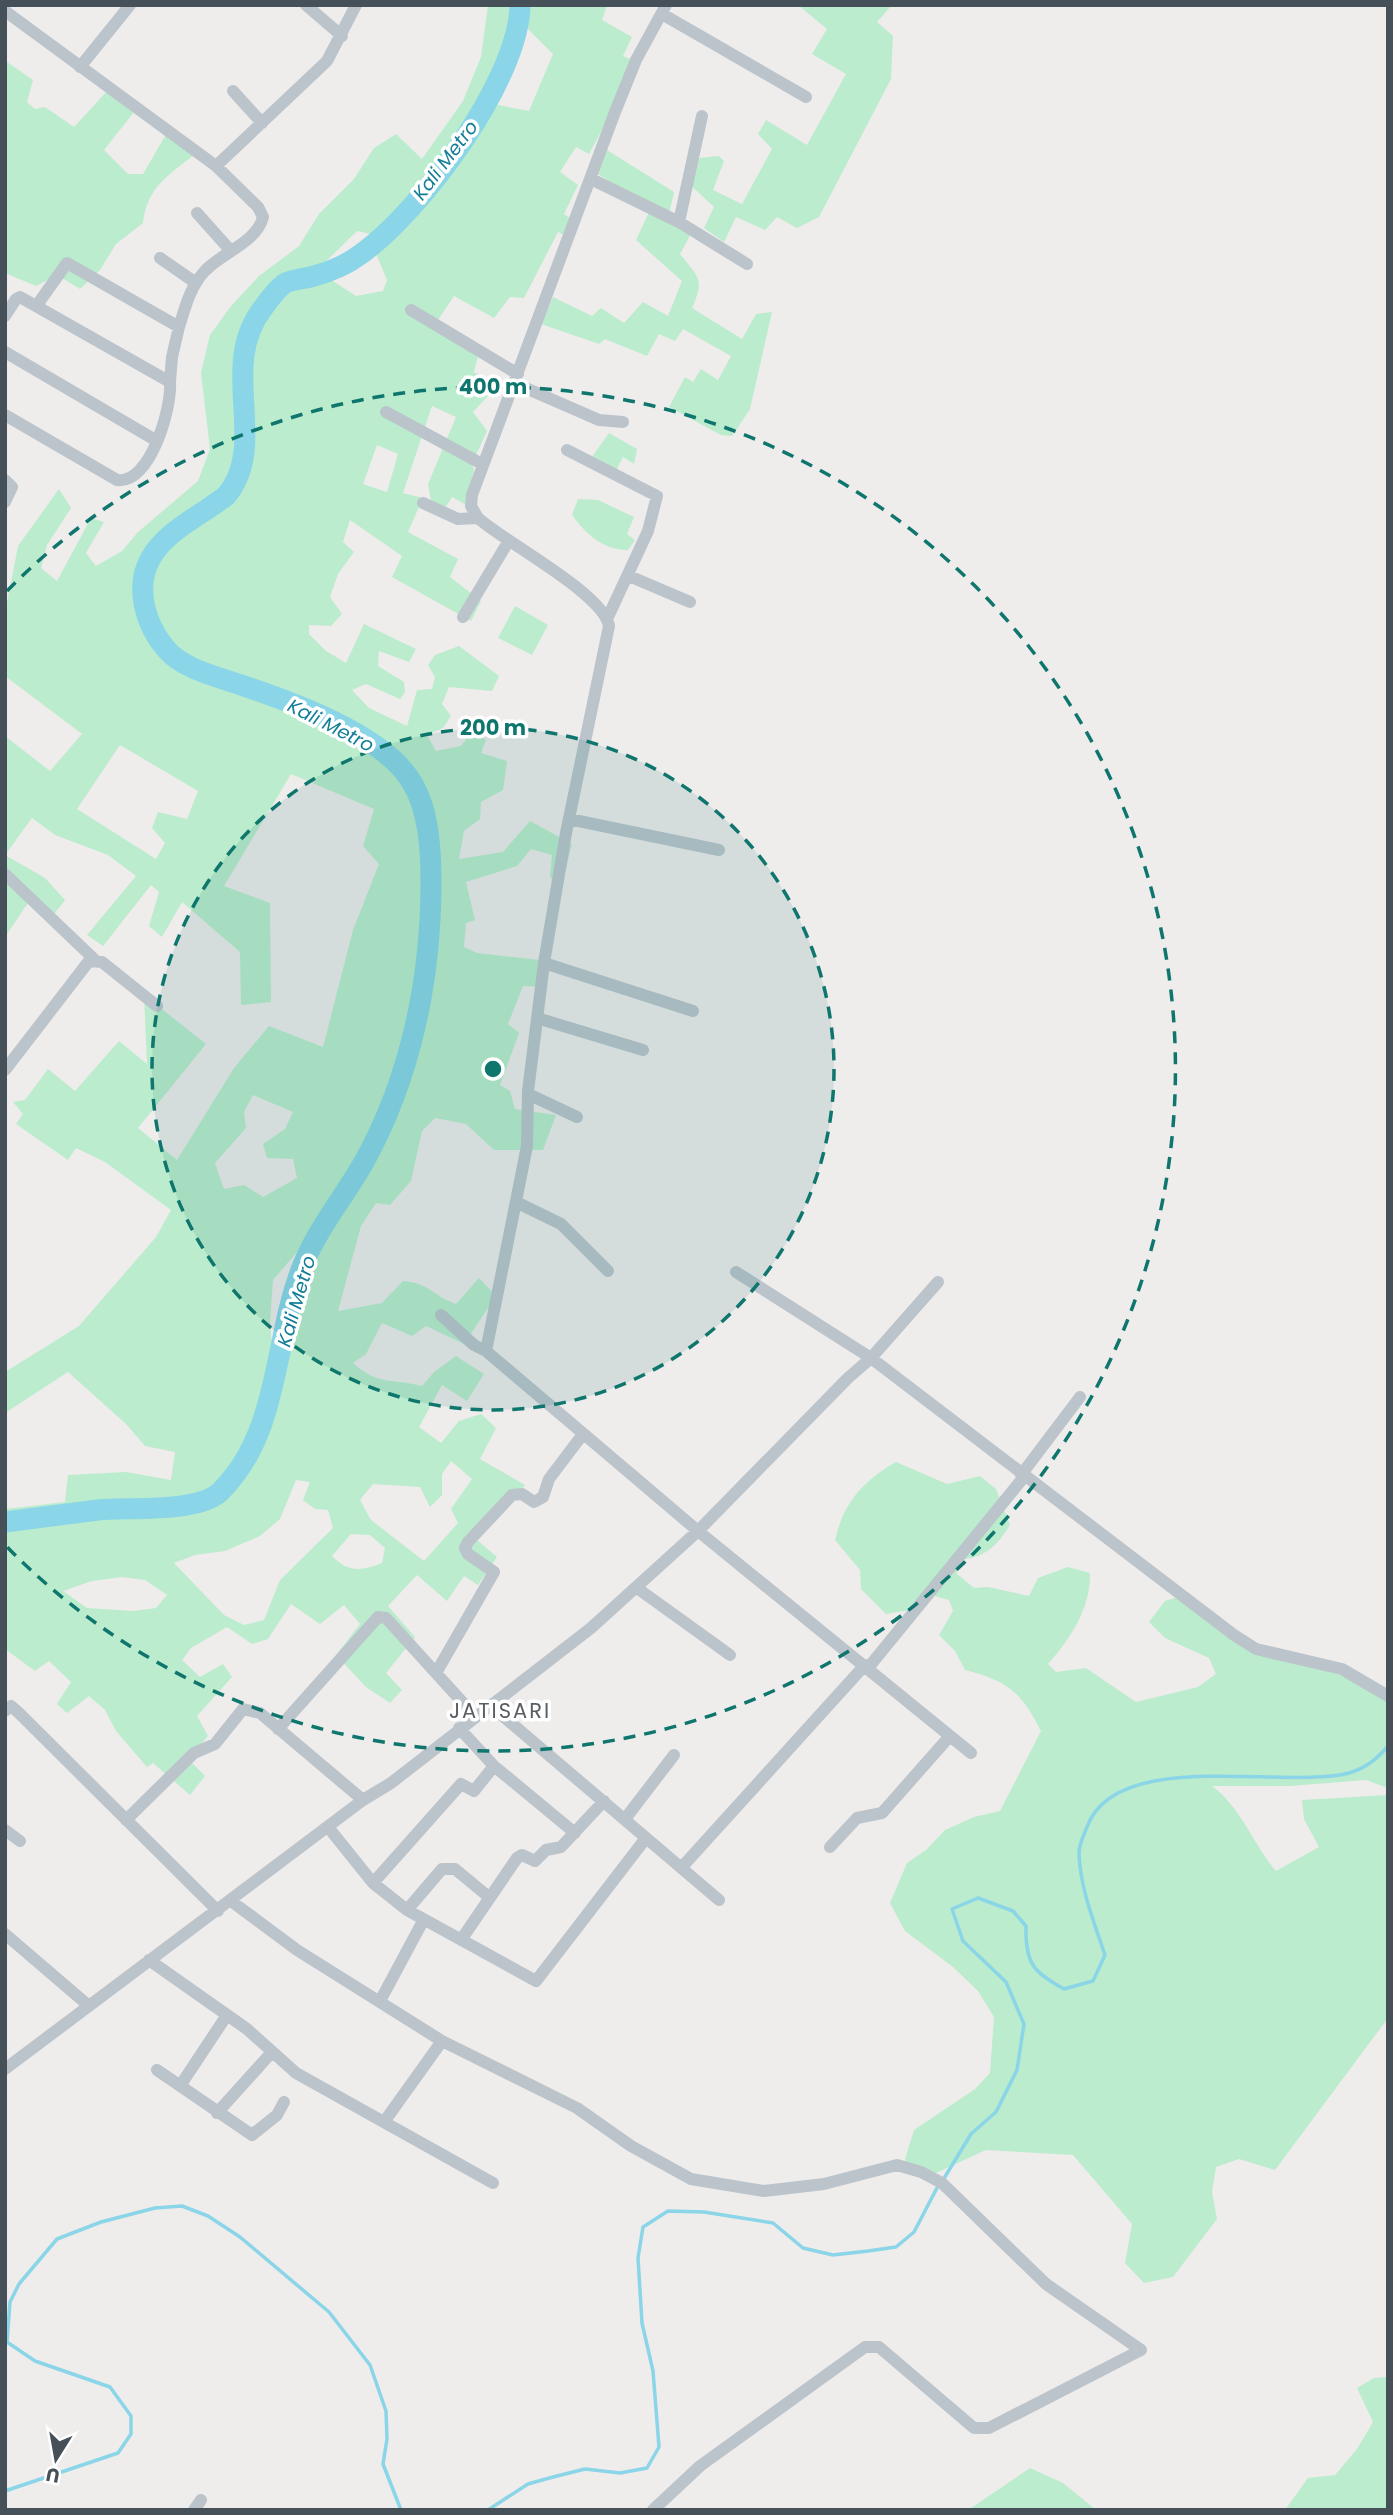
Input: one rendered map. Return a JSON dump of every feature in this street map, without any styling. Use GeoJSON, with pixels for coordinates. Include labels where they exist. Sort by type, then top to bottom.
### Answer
{"type":"FeatureCollection","features":[{"type":"Feature","properties":{"kind":"street"},"geometry":{"type":"LineString","coordinates":[[80,67],[130,5]]}},
{"type":"Feature","properties":{"kind":"street"},"geometry":{"type":"LineString","coordinates":[[306,5],[342,36]]}},
{"type":"Feature","properties":{"kind":"street"},"geometry":{"type":"LineString","coordinates":[[216,166],[327,61],[356,5]]}},
{"type":"Feature","properties":{"kind":"street"},"geometry":{"type":"LineString","coordinates":[[608,617],[591,597],[478,519],[471,506],[482,464],[636,60],[664,9],[806,97]]}},
{"type":"Feature","properties":{"kind":"street"},"geometry":{"type":"LineString","coordinates":[[5,11],[216,166],[257,207],[263,218],[254,234],[212,263],[196,282],[179,327],[172,357],[166,423],[157,441],[129,480],[117,480],[5,415]]}},
{"type":"Feature","properties":{"kind":"street"},"geometry":{"type":"LineString","coordinates":[[233,91],[262,123]]}},
{"type":"Feature","properties":{"kind":"street"},"geometry":{"type":"LineString","coordinates":[[679,222],[702,116]]}},
{"type":"Feature","properties":{"kind":"street"},"geometry":{"type":"LineString","coordinates":[[591,179],[679,222],[747,264]]}},
{"type":"Feature","properties":{"kind":"street"},"geometry":{"type":"LineString","coordinates":[[197,213],[230,250]]}},
{"type":"Feature","properties":{"kind":"street"},"geometry":{"type":"LineString","coordinates":[[160,258],[196,282]]}},
{"type":"Feature","properties":{"kind":"street"},"geometry":{"type":"LineString","coordinates":[[37,305],[67,263],[179,327]]}},
{"type":"Feature","properties":{"kind":"street"},"geometry":{"type":"LineString","coordinates":[[5,316],[18,298],[37,305],[170,382]]}},
{"type":"Feature","properties":{"kind":"street"},"geometry":{"type":"LineString","coordinates":[[411,310],[516,379],[599,421],[623,422]]}},
{"type":"Feature","properties":{"kind":"street"},"geometry":{"type":"LineString","coordinates":[[5,352],[157,441]]}},
{"type":"Feature","properties":{"kind":"street"},"geometry":{"type":"LineString","coordinates":[[386,412],[482,464]]}},
{"type":"Feature","properties":{"kind":"street"},"geometry":{"type":"LineString","coordinates":[[486,1351],[527,1146],[528,1094],[540,1019],[544,963],[569,819],[609,633],[608,617],[648,531],[657,496],[567,450]]}},
{"type":"Feature","properties":{"kind":"street"},"geometry":{"type":"LineString","coordinates":[[5,480],[12,487],[5,502]]}},
{"type":"Feature","properties":{"kind":"street"},"geometry":{"type":"LineString","coordinates":[[423,503],[458,519],[478,519]]}},
{"type":"Feature","properties":{"kind":"street"},"geometry":{"type":"LineString","coordinates":[[463,617],[508,542]]}},
{"type":"Feature","properties":{"kind":"street"},"geometry":{"type":"LineString","coordinates":[[629,576],[690,602]]}},
{"type":"Feature","properties":{"kind":"street"},"geometry":{"type":"LineString","coordinates":[[569,819],[719,850]]}},
{"type":"Feature","properties":{"kind":"street"},"geometry":{"type":"LineString","coordinates":[[5,874],[94,960]]}},
{"type":"Feature","properties":{"kind":"street"},"geometry":{"type":"LineString","coordinates":[[5,1070],[89,961],[103,962],[157,1006]]}},
{"type":"Feature","properties":{"kind":"street"},"geometry":{"type":"LineString","coordinates":[[544,963],[693,1011]]}},
{"type":"Feature","properties":{"kind":"street"},"geometry":{"type":"LineString","coordinates":[[540,1019],[643,1050]]}},
{"type":"Feature","properties":{"kind":"street"},"geometry":{"type":"LineString","coordinates":[[528,1094],[577,1117]]}},
{"type":"Feature","properties":{"kind":"street"},"geometry":{"type":"LineString","coordinates":[[516,1202],[561,1224],[608,1271]]}},
{"type":"Feature","properties":{"kind":"street"},"geometry":{"type":"LineString","coordinates":[[736,1272],[871,1358],[1022,1476],[1126,1552],[1197,1610],[1256,1649],[1331,1664],[1362,1678],[1388,1696]]}},
{"type":"Feature","properties":{"kind":"street"},"geometry":{"type":"LineString","coordinates":[[5,2069],[363,1800],[391,1783],[591,1628],[698,1531],[848,1378],[871,1358],[938,1282]]}},
{"type":"Feature","properties":{"kind":"street"},"geometry":{"type":"LineString","coordinates":[[441,1315],[698,1531],[971,1753]]}},
{"type":"Feature","properties":{"kind":"street"},"geometry":{"type":"LineString","coordinates":[[682,1867],[867,1667],[1022,1476],[1080,1397]]}},
{"type":"Feature","properties":{"kind":"street"},"geometry":{"type":"LineString","coordinates":[[440,1677],[494,1572],[468,1554],[465,1548],[512,1495],[522,1494],[534,1502],[542,1497],[549,1479],[586,1437]]}},
{"type":"Feature","properties":{"kind":"street"},"geometry":{"type":"LineString","coordinates":[[637,1588],[730,1656]]}},
{"type":"Feature","properties":{"kind":"street"},"geometry":{"type":"LineString","coordinates":[[278,1729],[378,1616],[386,1618],[475,1716]]}},
{"type":"Feature","properties":{"kind":"street"},"geometry":{"type":"LineString","coordinates":[[490,1705],[719,1900]]}},
{"type":"Feature","properties":{"kind":"street"},"geometry":{"type":"LineString","coordinates":[[7,1706],[218,1911]]}},
{"type":"Feature","properties":{"kind":"street"},"geometry":{"type":"LineString","coordinates":[[126,1820],[194,1753],[215,1744],[243,1709],[260,1713],[363,1800]]}},
{"type":"Feature","properties":{"kind":"street"},"geometry":{"type":"LineString","coordinates":[[459,1728],[494,1766],[576,1833]]}},
{"type":"Feature","properties":{"kind":"street"},"geometry":{"type":"LineString","coordinates":[[830,1847],[857,1818],[882,1813],[949,1737]]}},
{"type":"Feature","properties":{"kind":"street"},"geometry":{"type":"LineString","coordinates":[[625,1819],[674,1755]]}},
{"type":"Feature","properties":{"kind":"street"},"geometry":{"type":"LineString","coordinates":[[373,1883],[461,1784],[474,1791],[494,1766]]}},
{"type":"Feature","properties":{"kind":"street"},"geometry":{"type":"LineString","coordinates":[[461,1940],[520,1856],[537,1860],[546,1850],[561,1847],[604,1801]]}},
{"type":"Feature","properties":{"kind":"street"},"geometry":{"type":"LineString","coordinates":[[328,1827],[373,1883],[407,1910],[538,1980],[646,1838]]}},
{"type":"Feature","properties":{"kind":"street"},"geometry":{"type":"LineString","coordinates":[[5,1830],[20,1841]]}},
{"type":"Feature","properties":{"kind":"street"},"geometry":{"type":"LineString","coordinates":[[407,1910],[442,1869],[448,1867],[489,1898]]}},
{"type":"Feature","properties":{"kind":"street"},"geometry":{"type":"LineString","coordinates":[[231,1901],[297,1950],[442,2041],[577,2108],[631,2146],[691,2179],[764,2191],[824,2184],[897,2165],[921,2172],[942,2183],[1046,2284],[1141,2350],[989,2428],[980,2430],[974,2428],[879,2347],[865,2347],[700,2466],[653,2510]]}},
{"type":"Feature","properties":{"kind":"street"},"geometry":{"type":"LineString","coordinates":[[380,2001],[423,1920]]}},
{"type":"Feature","properties":{"kind":"street"},"geometry":{"type":"LineString","coordinates":[[5,1934],[89,2006]]}},
{"type":"Feature","properties":{"kind":"street"},"geometry":{"type":"LineString","coordinates":[[149,1960],[247,2028],[296,2073],[493,2183]]}},
{"type":"Feature","properties":{"kind":"street"},"geometry":{"type":"LineString","coordinates":[[180,2086],[227,2015]]}},
{"type":"Feature","properties":{"kind":"street"},"geometry":{"type":"LineString","coordinates":[[384,2122],[442,2041]]}},
{"type":"Feature","properties":{"kind":"street"},"geometry":{"type":"LineString","coordinates":[[217,2113],[272,2052]]}},
{"type":"Feature","properties":{"kind":"street"},"geometry":{"type":"LineString","coordinates":[[157,2070],[252,2135],[276,2115],[284,2102]]}},
{"type":"Feature","properties":{"kind":"green space"},"geometry":{"type":"Polygon","coordinates":[[[488,5],[607,5],[602,20],[632,37],[623,56],[630,59],[609,117],[589,154],[576,147],[560,172],[578,185],[564,214],[577,223],[568,237],[558,232],[524,298],[510,297],[494,318],[454,296],[438,320],[480,348],[474,372],[497,386],[473,412],[487,431],[472,464],[474,470],[466,505],[452,497],[445,508],[431,501],[428,484],[456,417],[432,406],[403,493],[423,498],[408,532],[458,559],[450,577],[481,601],[471,621],[392,577],[402,556],[350,520],[343,542],[354,552],[338,574],[330,597],[342,614],[331,626],[309,625],[309,634],[326,651],[346,663],[364,624],[416,649],[409,662],[379,651],[378,666],[404,682],[405,692],[400,699],[366,684],[352,690],[369,708],[407,726],[417,690],[432,689],[435,677],[428,665],[435,655],[459,646],[499,676],[492,691],[449,687],[442,704],[451,716],[443,728],[427,735],[436,751],[461,746],[474,729],[486,740],[481,753],[507,761],[503,790],[481,802],[480,819],[464,831],[459,859],[503,852],[530,821],[572,844],[563,880],[557,885],[550,877],[552,855],[531,849],[517,866],[466,882],[475,920],[466,923],[464,947],[477,953],[549,961],[544,987],[523,986],[508,1024],[519,1033],[500,1085],[510,1091],[515,1109],[556,1115],[543,1150],[494,1150],[466,1124],[435,1118],[422,1131],[411,1181],[390,1205],[376,1203],[361,1226],[338,1311],[382,1303],[403,1281],[419,1284],[456,1304],[479,1278],[496,1296],[464,1344],[426,1326],[412,1336],[382,1323],[366,1354],[353,1363],[378,1378],[422,1386],[434,1372],[456,1356],[484,1374],[467,1401],[442,1385],[419,1427],[441,1443],[459,1421],[481,1414],[496,1428],[480,1459],[525,1485],[477,1540],[497,1557],[478,1585],[464,1576],[447,1601],[417,1575],[388,1606],[415,1637],[386,1673],[402,1690],[390,1703],[366,1687],[336,1655],[360,1624],[344,1605],[320,1624],[291,1604],[268,1639],[252,1644],[227,1627],[191,1648],[182,1660],[200,1677],[223,1664],[232,1677],[197,1716],[208,1736],[188,1759],[205,1776],[190,1795],[153,1763],[147,1767],[116,1731],[105,1710],[89,1696],[67,1713],[57,1704],[71,1682],[49,1661],[35,1671],[5,1649],[5,1509],[65,1502],[68,1475],[126,1472],[171,1480],[175,1452],[145,1446],[126,1424],[68,1372],[5,1413],[5,1372],[79,1326],[156,1237],[171,1210],[105,1162],[76,1148],[68,1160],[16,1124],[23,1114],[13,1102],[25,1100],[48,1069],[75,1091],[119,1041],[147,1064],[144,995],[206,1044],[138,1128],[177,1160],[234,1068],[269,1026],[323,1047],[353,930],[379,864],[363,846],[374,809],[291,774],[224,886],[270,903],[271,1002],[241,1005],[240,952],[182,902],[162,937],[149,926],[159,892],[151,885],[103,946],[87,935],[136,876],[108,855],[55,835],[32,818],[5,855],[5,736],[50,771],[82,734],[5,676],[5,613],[18,546],[59,489],[71,508],[47,545],[41,568],[57,581],[91,518],[104,522],[86,553],[96,566],[122,551],[138,532],[198,481],[210,449],[201,373],[210,335],[231,306],[259,276],[299,246],[319,214],[354,179],[374,148],[396,134],[422,159],[463,101],[481,57],[488,5]],[[520,21],[511,53],[488,103],[529,111],[553,54],[520,21]],[[357,231],[310,277],[322,274],[356,296],[383,291],[387,280],[372,244],[380,236],[357,231]],[[377,445],[363,484],[387,492],[398,454],[377,445]],[[120,745],[77,809],[156,859],[165,843],[152,828],[158,812],[187,819],[198,791],[120,745]],[[253,1095],[244,1112],[246,1128],[215,1163],[224,1189],[244,1185],[263,1197],[297,1178],[293,1159],[267,1158],[263,1144],[285,1129],[293,1112],[253,1095]],[[322,1223],[273,1280],[270,1322],[274,1367],[278,1368],[286,1318],[301,1269],[322,1223]],[[451,1461],[442,1474],[442,1495],[430,1507],[420,1487],[373,1484],[360,1500],[371,1520],[424,1561],[458,1523],[451,1509],[472,1479],[451,1461]],[[296,1480],[280,1519],[260,1536],[225,1551],[195,1555],[174,1563],[224,1615],[244,1625],[264,1620],[280,1580],[333,1528],[328,1510],[315,1509],[303,1500],[310,1482],[296,1480]],[[351,1534],[332,1556],[350,1568],[368,1568],[382,1563],[385,1548],[370,1535],[351,1534]],[[122,1577],[92,1581],[63,1591],[87,1608],[134,1611],[156,1608],[167,1595],[145,1580],[122,1577]]]}},
{"type":"Feature","properties":{"kind":"green space"},"geometry":{"type":"Polygon","coordinates":[[[798,5],[892,5],[877,22],[893,36],[891,79],[819,217],[797,228],[777,217],[765,230],[736,217],[724,242],[704,228],[714,207],[684,179],[689,159],[719,156],[724,161],[713,190],[742,204],[772,149],[758,134],[766,120],[807,145],[846,74],[812,54],[827,29],[798,5]]]}},
{"type":"Feature","properties":{"kind":"green space"},"geometry":{"type":"Polygon","coordinates":[[[7,62],[33,80],[27,102],[35,109],[45,107],[74,127],[111,87],[138,107],[104,150],[128,174],[143,174],[168,131],[199,151],[170,173],[155,189],[145,210],[143,223],[116,244],[100,270],[80,289],[57,275],[36,286],[5,273],[7,62]]]}},
{"type":"Feature","properties":{"kind":"green space"},"geometry":{"type":"Polygon","coordinates":[[[599,145],[674,192],[669,214],[692,232],[680,254],[698,279],[698,291],[692,308],[742,339],[756,314],[772,312],[750,409],[732,436],[721,435],[669,407],[685,377],[693,382],[701,369],[718,380],[731,356],[683,329],[675,341],[659,334],[647,356],[605,339],[599,344],[541,324],[553,297],[592,316],[601,308],[624,323],[643,302],[668,316],[682,281],[636,240],[651,208],[590,169],[599,145]]]}},
{"type":"Feature","properties":{"kind":"green space"},"geometry":{"type":"Polygon","coordinates":[[[609,433],[637,449],[634,464],[623,457],[616,471],[592,457],[609,433]]]}},
{"type":"Feature","properties":{"kind":"green space"},"geometry":{"type":"Polygon","coordinates":[[[578,499],[598,500],[634,517],[627,534],[635,540],[628,550],[603,544],[583,528],[572,515],[578,499]]]}},
{"type":"Feature","properties":{"kind":"green space"},"geometry":{"type":"Polygon","coordinates":[[[515,606],[548,625],[532,655],[498,638],[515,606]]]}},
{"type":"Feature","properties":{"kind":"green space"},"geometry":{"type":"Polygon","coordinates":[[[5,855],[45,878],[65,900],[52,917],[28,903],[5,937],[5,855]]]}},
{"type":"Feature","properties":{"kind":"green space"},"geometry":{"type":"Polygon","coordinates":[[[896,1462],[947,1484],[980,1476],[996,1489],[1010,1525],[989,1550],[976,1557],[958,1560],[957,1574],[974,1588],[988,1587],[1029,1596],[1038,1578],[1068,1567],[1090,1573],[1087,1598],[1078,1622],[1048,1664],[1056,1672],[1086,1668],[1136,1702],[1198,1687],[1216,1674],[1209,1658],[1165,1638],[1149,1622],[1165,1601],[1181,1596],[1256,1649],[1320,1661],[1388,1692],[1388,1788],[1366,1780],[1290,1786],[1212,1786],[1231,1804],[1276,1871],[1319,1847],[1304,1819],[1302,1800],[1388,1795],[1388,2018],[1275,2170],[1239,2159],[1216,2167],[1212,2192],[1217,2219],[1173,2277],[1144,2283],[1125,2263],[1132,2224],[1073,2155],[986,2150],[923,2179],[908,2172],[905,2159],[914,2130],[975,2089],[990,2073],[994,2017],[978,1991],[953,1967],[905,1931],[890,1903],[907,1863],[926,1850],[945,1830],[974,1817],[1000,1811],[1041,1731],[1020,1697],[1003,1684],[965,1670],[955,1651],[939,1635],[953,1611],[949,1600],[931,1595],[910,1610],[886,1614],[861,1589],[860,1570],[835,1540],[844,1514],[856,1494],[896,1462]]]}},
{"type":"Feature","properties":{"kind":"green space"},"geometry":{"type":"Polygon","coordinates":[[[1388,2371],[1388,2510],[1285,2510],[1308,2478],[1335,2475],[1357,2449],[1373,2422],[1357,2388],[1374,2378],[1386,2377],[1388,2371]]]}},
{"type":"Feature","properties":{"kind":"green space"},"geometry":{"type":"Polygon","coordinates":[[[1030,2468],[1063,2483],[1096,2510],[968,2510],[1030,2468]]]}},
{"type":"Feature","properties":{"kind":"waterway","name":"Kali Metro"},"geometry":{"type":"LineString","coordinates":[[5,1522],[98,1510],[179,1506],[209,1499],[220,1492],[240,1469],[265,1415],[292,1298],[307,1255],[364,1162],[380,1130],[406,1062],[422,991],[431,882],[425,817],[411,781],[397,764],[358,734],[310,710],[201,672],[174,657],[161,643],[148,619],[143,583],[151,558],[158,548],[177,530],[226,496],[238,475],[244,453],[244,355],[250,331],[263,308],[287,282],[326,272],[356,258],[411,208],[463,142],[485,105],[503,70],[515,35],[520,5]]}},
{"type":"Feature","properties":{"kind":"waterway"},"geometry":{"type":"LineString","coordinates":[[943,2180],[971,2134],[996,2112],[1017,2070],[1024,2024],[1006,1982],[963,1941],[952,1909],[978,1898],[1013,1911],[1026,1926],[1029,1958],[1038,1971],[1064,1989],[1093,1981],[1105,1955],[1085,1892],[1079,1853],[1087,1827],[1104,1802],[1131,1787],[1166,1779],[1204,1776],[1320,1777],[1349,1773],[1371,1762],[1388,1746]]}},
{"type":"Feature","properties":{"kind":"waterway"},"geometry":{"type":"LineString","coordinates":[[488,2510],[528,2484],[553,2477],[585,2469],[620,2473],[647,2468],[659,2447],[653,2371],[642,2323],[638,2258],[643,2227],[668,2211],[704,2212],[773,2223],[803,2248],[833,2255],[868,2251],[896,2247],[914,2232],[938,2186]]}},
{"type":"Feature","properties":{"kind":"waterway"},"geometry":{"type":"LineString","coordinates":[[5,2491],[118,2453],[131,2434],[131,2416],[110,2387],[35,2361],[7,2342],[10,2302],[19,2284],[57,2239],[101,2222],[155,2208],[182,2206],[208,2216],[240,2237],[329,2312],[370,2365],[386,2411],[387,2439],[383,2464],[401,2510]]}},
{"type":"Feature","properties":{"kind":"district","name":"JATISARI"},"geometry":{"type":"Point","coordinates":[500,1711]}}]}
